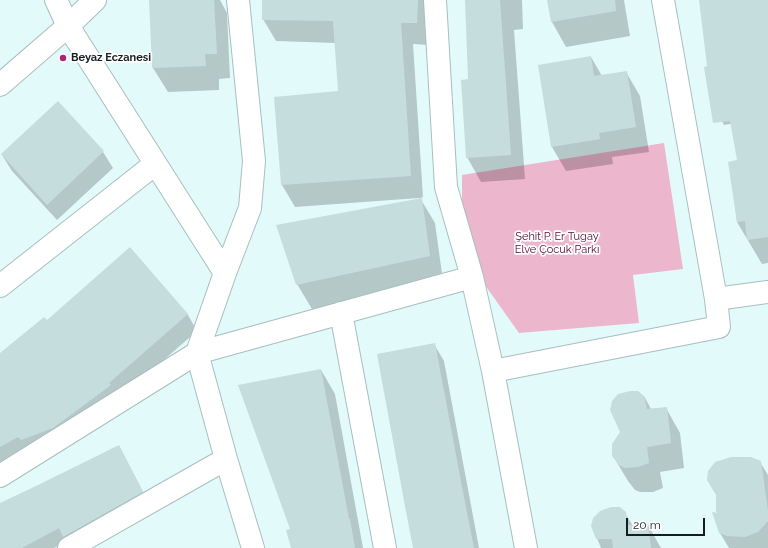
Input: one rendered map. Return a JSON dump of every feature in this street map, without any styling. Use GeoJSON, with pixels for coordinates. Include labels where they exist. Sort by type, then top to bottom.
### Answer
{"type":"FeatureCollection","features":[{"type":"Feature","properties":{"kind":"street"},"geometry":{"type":"LineString","coordinates":[[56,0],[68,26],[225,273]]}},
{"type":"Feature","properties":{"kind":"street"},"geometry":{"type":"LineString","coordinates":[[0,85],[68,26],[95,0]]}},
{"type":"Feature","properties":{"kind":"street"},"geometry":{"type":"LineString","coordinates":[[238,0],[254,161],[250,208],[197,353],[226,459],[253,548]]}},
{"type":"Feature","properties":{"kind":"street"},"geometry":{"type":"LineString","coordinates":[[435,0],[446,187],[472,276],[526,548]]}},
{"type":"Feature","properties":{"kind":"street"},"geometry":{"type":"LineString","coordinates":[[492,371],[719,327],[716,299],[663,0]]}},
{"type":"Feature","properties":{"kind":"street"},"geometry":{"type":"LineString","coordinates":[[0,286],[155,164]]}},
{"type":"Feature","properties":{"kind":"street"},"geometry":{"type":"LineString","coordinates":[[0,476],[197,353],[472,276]]}},
{"type":"Feature","properties":{"kind":"street"},"geometry":{"type":"LineString","coordinates":[[716,299],[768,292]]}},
{"type":"Feature","properties":{"kind":"street"},"geometry":{"type":"LineString","coordinates":[[342,313],[385,548]]}},
{"type":"Feature","properties":{"kind":"street"},"geometry":{"type":"LineString","coordinates":[[69,548],[226,459]]}},
{"type":"Feature","properties":{"kind":"green space","name":"Şehit P. Er Tugay Elve Çocuk Parkı"},"geometry":{"type":"Polygon","coordinates":[[[664,143],[683,269],[633,275],[639,323],[519,333],[470,264],[462,241],[462,175],[664,143]]]}},
{"type":"Feature","properties":{"kind":"building"},"geometry":{"type":"Polygon","coordinates":[[[149,0],[214,0],[217,54],[205,54],[206,66],[152,68],[149,0]]]}},
{"type":"Feature","properties":{"kind":"building"},"geometry":{"type":"Polygon","coordinates":[[[262,0],[418,0],[417,23],[401,23],[411,176],[281,185],[274,97],[338,91],[333,21],[262,20],[262,0]]]}},
{"type":"Feature","properties":{"kind":"building"},"geometry":{"type":"Polygon","coordinates":[[[465,0],[500,0],[511,155],[466,158],[461,80],[468,79],[465,0]]]}},
{"type":"Feature","properties":{"kind":"building"},"geometry":{"type":"Polygon","coordinates":[[[547,0],[615,0],[616,11],[551,22],[547,0]]]}},
{"type":"Feature","properties":{"kind":"building"},"geometry":{"type":"Polygon","coordinates":[[[699,0],[768,0],[768,237],[747,240],[745,221],[737,222],[728,162],[737,160],[730,121],[713,123],[704,67],[707,66],[699,0]]]}},
{"type":"Feature","properties":{"kind":"building"},"geometry":{"type":"Polygon","coordinates":[[[591,56],[594,76],[627,71],[636,127],[599,133],[600,139],[551,147],[538,65],[591,56]]]}},
{"type":"Feature","properties":{"kind":"building"},"geometry":{"type":"Polygon","coordinates":[[[58,101],[104,151],[47,205],[1,154],[58,101]]]}},
{"type":"Feature","properties":{"kind":"building"},"geometry":{"type":"Polygon","coordinates":[[[422,198],[430,256],[296,285],[276,225],[422,198]]]}},
{"type":"Feature","properties":{"kind":"building"},"geometry":{"type":"Polygon","coordinates":[[[130,247],[188,314],[109,383],[111,385],[53,428],[21,440],[18,437],[0,447],[0,353],[44,317],[47,320],[130,247]]]}},
{"type":"Feature","properties":{"kind":"building"},"geometry":{"type":"Polygon","coordinates":[[[435,343],[474,548],[413,548],[404,501],[377,354],[435,343]]]}},
{"type":"Feature","properties":{"kind":"building"},"geometry":{"type":"Polygon","coordinates":[[[321,369],[355,548],[291,548],[286,530],[290,529],[238,385],[321,369]]]}},
{"type":"Feature","properties":{"kind":"building"},"geometry":{"type":"Polygon","coordinates":[[[638,391],[644,396],[647,409],[667,407],[671,443],[647,447],[649,463],[638,467],[625,468],[619,465],[612,456],[612,444],[620,432],[610,410],[612,401],[618,394],[638,391]]]}},
{"type":"Feature","properties":{"kind":"building"},"geometry":{"type":"Polygon","coordinates":[[[119,445],[143,492],[63,537],[59,528],[22,548],[0,548],[0,503],[119,445]]]}},
{"type":"Feature","properties":{"kind":"building"},"geometry":{"type":"Polygon","coordinates":[[[731,457],[751,457],[761,461],[768,521],[758,532],[745,537],[727,536],[719,533],[712,512],[718,513],[716,512],[716,495],[707,480],[708,471],[715,462],[731,457]]]}},
{"type":"Feature","properties":{"kind":"building"},"geometry":{"type":"Polygon","coordinates":[[[611,507],[620,507],[626,512],[628,525],[648,524],[651,548],[613,548],[612,539],[596,539],[591,526],[593,518],[600,511],[611,507]]]}},
{"type":"Feature","properties":{"kind":"place","name":"Beyaz Eczanesi"},"geometry":{"type":"Point","coordinates":[63,58]}}]}
